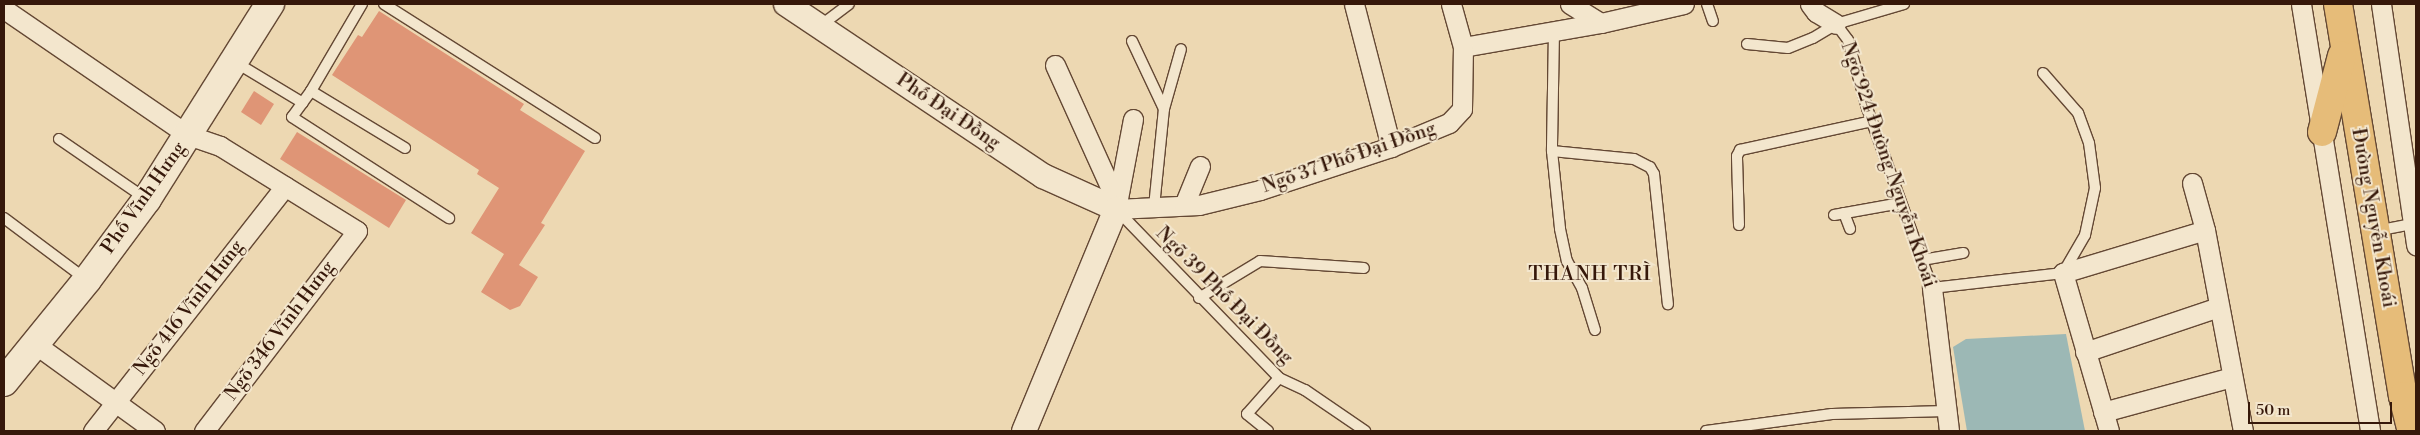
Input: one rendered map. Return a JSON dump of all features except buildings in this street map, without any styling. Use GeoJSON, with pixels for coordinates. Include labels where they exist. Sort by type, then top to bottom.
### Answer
{"type":"FeatureCollection","features":[{"type":"Feature","properties":{"kind":"main road","name":"Phố Vĩnh Hưng"},"geometry":{"type":"LineString","coordinates":[[4,382],[86,280],[147,199],[270,4]]}},
{"type":"Feature","properties":{"kind":"main road"},"geometry":{"type":"LineString","coordinates":[[2322,132],[2338,20]]}},
{"type":"Feature","properties":{"kind":"main road","name":"Đường Nguyễn Khoái"},"geometry":{"type":"LineString","coordinates":[[2338,20],[2403,396],[2412,431]]}},
{"type":"Feature","properties":{"kind":"main road"},"geometry":{"type":"LineString","coordinates":[[2399,431],[2403,396]]}},
{"type":"Feature","properties":{"kind":"street","name":"Phố Đại Đồng"},"geometry":{"type":"LineString","coordinates":[[786,4],[1043,176],[1116,206],[1154,207]]}},
{"type":"Feature","properties":{"kind":"street"},"geometry":{"type":"LineString","coordinates":[[1354,4],[1391,147]]}},
{"type":"Feature","properties":{"kind":"street","name":"Ngõ 37 Phố Đại Đồng"},"geometry":{"type":"LineString","coordinates":[[1154,207],[1199,205],[1260,190],[1391,147],[1456,118],[1462,109],[1463,47],[1451,4]]}},
{"type":"Feature","properties":{"kind":"street"},"geometry":{"type":"LineString","coordinates":[[1570,4],[1601,23]]}},
{"type":"Feature","properties":{"kind":"street"},"geometry":{"type":"LineString","coordinates":[[1463,47],[1601,23],[1684,4]]}},
{"type":"Feature","properties":{"kind":"street","name":"Ngõ 924 Đường Nguyễn Khoái"},"geometry":{"type":"LineString","coordinates":[[1810,4],[1816,12],[1836,24]]}},
{"type":"Feature","properties":{"kind":"street","name":"Đường Nguyễn Khoái"},"geometry":{"type":"LineString","coordinates":[[2301,4],[2370,431]]}},
{"type":"Feature","properties":{"kind":"street","name":"Đường Nguyễn Khoái"},"geometry":{"type":"LineString","coordinates":[[2381,4],[2416,246]]}},
{"type":"Feature","properties":{"kind":"street"},"geometry":{"type":"LineString","coordinates":[[4,9],[188,135],[220,146],[285,186]]}},
{"type":"Feature","properties":{"kind":"street"},"geometry":{"type":"LineString","coordinates":[[1055,65],[1116,206]]}},
{"type":"Feature","properties":{"kind":"street"},"geometry":{"type":"LineString","coordinates":[[1024,431],[1116,206],[1133,119]]}},
{"type":"Feature","properties":{"kind":"street"},"geometry":{"type":"LineString","coordinates":[[1184,205],[1200,166]]}},
{"type":"Feature","properties":{"kind":"street"},"geometry":{"type":"LineString","coordinates":[[2192,183],[2205,230],[2242,431]]}},
{"type":"Feature","properties":{"kind":"street","name":"Ngõ 346 Vĩnh Hưng"},"geometry":{"type":"LineString","coordinates":[[204,431],[357,231],[285,186]]}},
{"type":"Feature","properties":{"kind":"street","name":"Ngõ 416 Vĩnh Hưng"},"geometry":{"type":"LineString","coordinates":[[93,431],[285,186]]}},
{"type":"Feature","properties":{"kind":"street"},"geometry":{"type":"LineString","coordinates":[[2109,431],[2064,273],[2205,230]]}},
{"type":"Feature","properties":{"kind":"street","name":"Ngõ 924 Đường Nguyễn Khoái"},"geometry":{"type":"LineString","coordinates":[[1932,288],[1949,431]]}},
{"type":"Feature","properties":{"kind":"street"},"geometry":{"type":"LineString","coordinates":[[2085,352],[2219,307]]}},
{"type":"Feature","properties":{"kind":"street"},"geometry":{"type":"LineString","coordinates":[[35,344],[155,431]]}},
{"type":"Feature","properties":{"kind":"street"},"geometry":{"type":"LineString","coordinates":[[2103,412],[2232,377]]}},
{"type":"Feature","properties":{"kind":"lane"},"geometry":{"type":"LineString","coordinates":[[362,4],[311,91],[292,117],[449,218]]}},
{"type":"Feature","properties":{"kind":"lane"},"geometry":{"type":"LineString","coordinates":[[384,4],[595,138]]}},
{"type":"Feature","properties":{"kind":"lane"},"geometry":{"type":"LineString","coordinates":[[820,26],[849,4]]}},
{"type":"Feature","properties":{"kind":"lane"},"geometry":{"type":"LineString","coordinates":[[1708,4],[1713,21]]}},
{"type":"Feature","properties":{"kind":"lane"},"geometry":{"type":"LineString","coordinates":[[1747,44],[1788,48],[1813,38],[1836,24],[1904,4]]}},
{"type":"Feature","properties":{"kind":"lane","name":"Ngõ 924 Đường Nguyễn Khoái"},"geometry":{"type":"LineString","coordinates":[[1836,24],[1848,40],[1872,121],[1932,288]]}},
{"type":"Feature","properties":{"kind":"lane"},"geometry":{"type":"LineString","coordinates":[[1554,31],[1552,151],[1567,261],[1582,288],[1595,330]]}},
{"type":"Feature","properties":{"kind":"lane"},"geometry":{"type":"LineString","coordinates":[[1132,41],[1164,109]]}},
{"type":"Feature","properties":{"kind":"lane"},"geometry":{"type":"LineString","coordinates":[[1154,207],[1164,109],[1180,49]]}},
{"type":"Feature","properties":{"kind":"lane"},"geometry":{"type":"LineString","coordinates":[[235,62],[303,103]]}},
{"type":"Feature","properties":{"kind":"lane"},"geometry":{"type":"LineString","coordinates":[[1932,288],[2064,273],[2085,235],[2095,188],[2090,143],[2078,114],[2043,73]]}},
{"type":"Feature","properties":{"kind":"lane"},"geometry":{"type":"LineString","coordinates":[[311,91],[405,148]]}},
{"type":"Feature","properties":{"kind":"lane"},"geometry":{"type":"LineString","coordinates":[[1739,225],[1737,156],[1740,150],[1872,121]]}},
{"type":"Feature","properties":{"kind":"lane"},"geometry":{"type":"LineString","coordinates":[[59,139],[147,199]]}},
{"type":"Feature","properties":{"kind":"lane"},"geometry":{"type":"LineString","coordinates":[[1552,151],[1634,160],[1650,167],[1654,174],[1668,304]]}},
{"type":"Feature","properties":{"kind":"lane"},"geometry":{"type":"LineString","coordinates":[[1850,230],[1839,214],[1901,203]]}},
{"type":"Feature","properties":{"kind":"lane","name":"Ngõ 39 Phố Đại Đồng"},"geometry":{"type":"LineString","coordinates":[[1116,206],[1199,298],[1279,378],[1305,390],[1365,431]]}},
{"type":"Feature","properties":{"kind":"lane"},"geometry":{"type":"LineString","coordinates":[[4,218],[86,280]]}},
{"type":"Feature","properties":{"kind":"lane"},"geometry":{"type":"LineString","coordinates":[[2375,231],[2414,223]]}},
{"type":"Feature","properties":{"kind":"lane"},"geometry":{"type":"LineString","coordinates":[[1922,260],[1964,253]]}},
{"type":"Feature","properties":{"kind":"lane"},"geometry":{"type":"LineString","coordinates":[[1199,298],[1260,261],[1364,268]]}},
{"type":"Feature","properties":{"kind":"lane"},"geometry":{"type":"LineString","coordinates":[[1268,431],[1247,414],[1279,378]]}},
{"type":"Feature","properties":{"kind":"lane"},"geometry":{"type":"LineString","coordinates":[[1706,431],[1832,414],[1946,411]]}},
{"type":"Feature","properties":{"kind":"water"},"geometry":{"type":"Polygon","coordinates":[[[2066,334],[2085,431],[1967,431],[1953,347],[1966,339],[2066,334]]]}},
{"type":"Feature","properties":{"kind":"district","name":"THANH TRÌ"},"geometry":{"type":"Point","coordinates":[1590,274]}}]}
